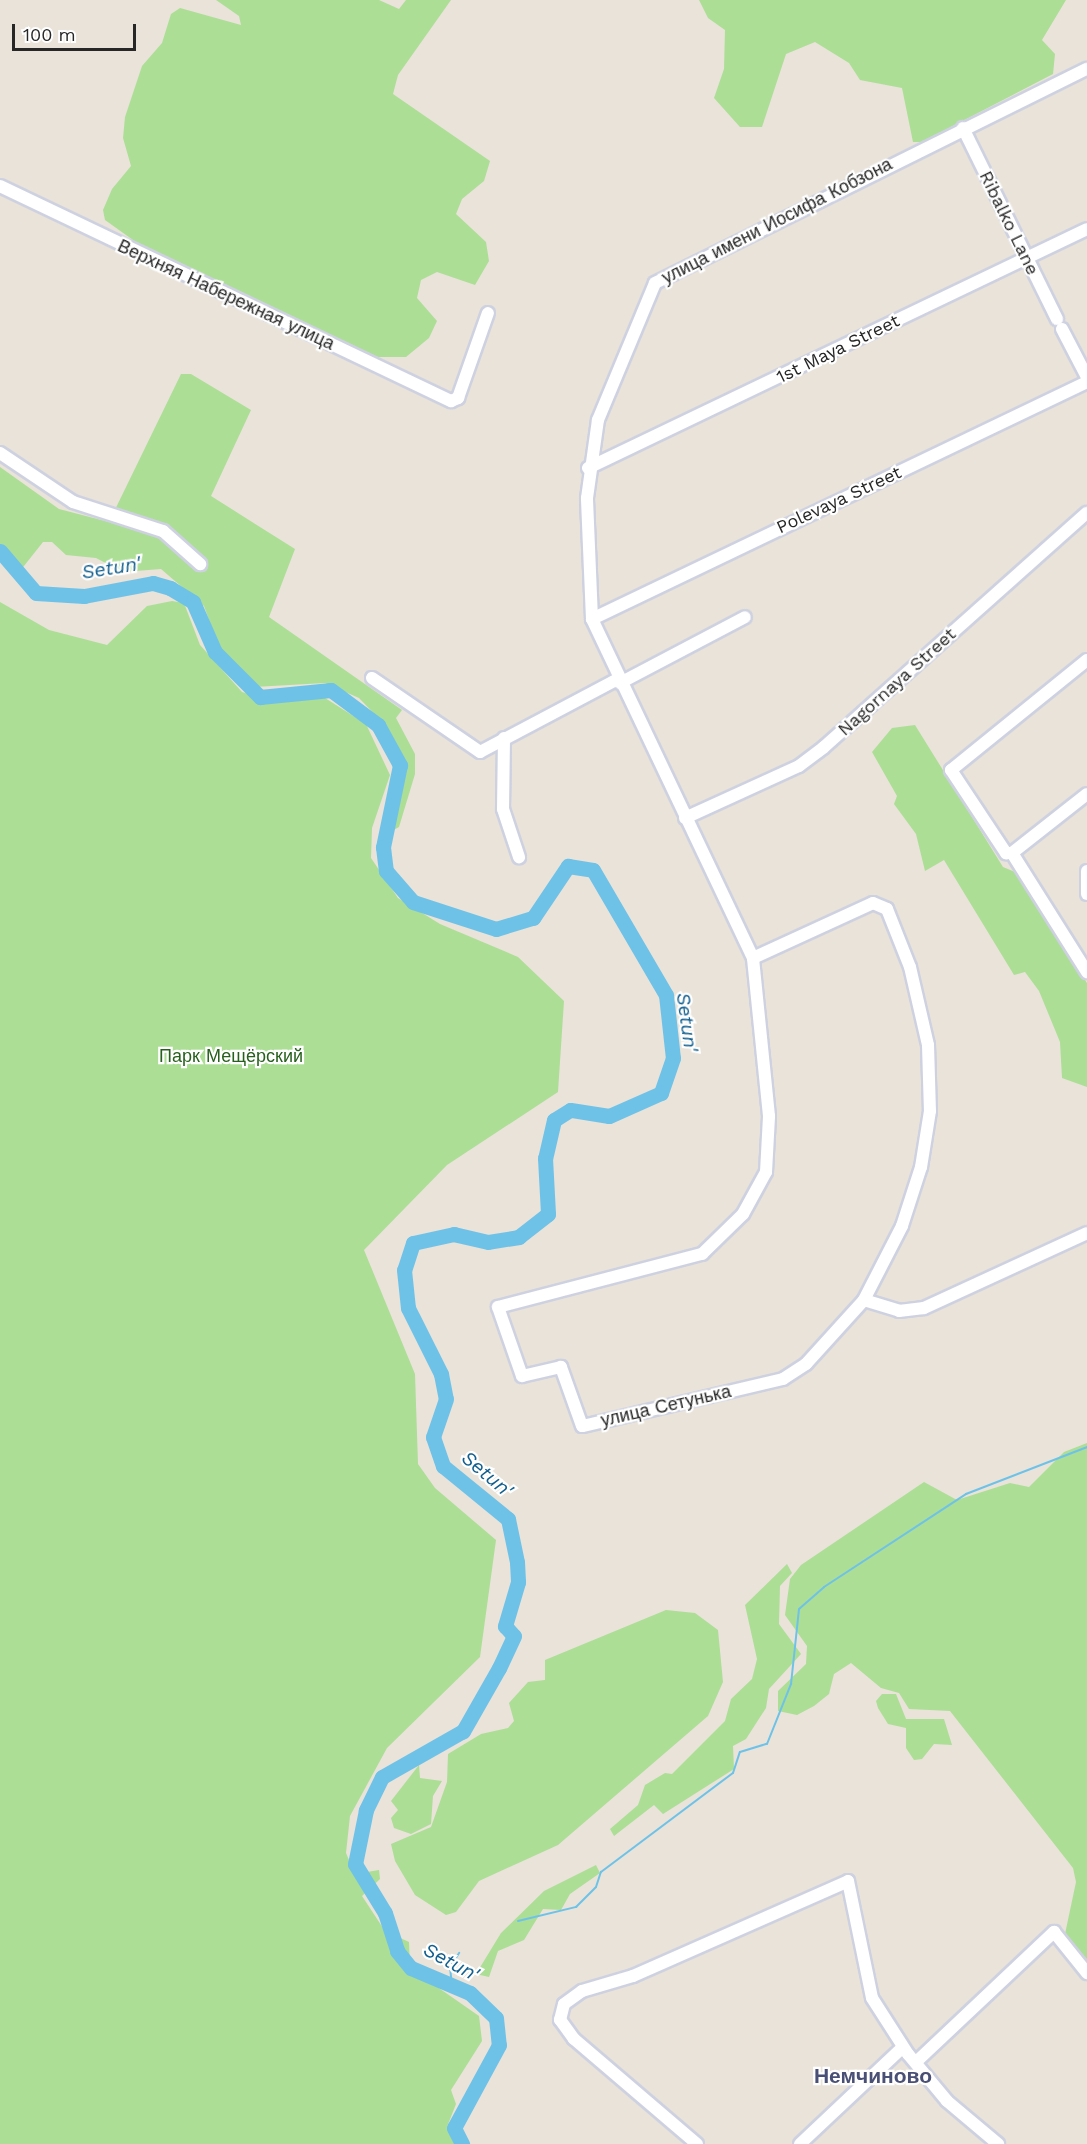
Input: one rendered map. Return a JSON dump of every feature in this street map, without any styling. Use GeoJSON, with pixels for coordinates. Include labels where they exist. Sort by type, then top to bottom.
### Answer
{"type":"FeatureCollection","features":[{"type":"Feature","properties":{"kind":"street","name":"улица имени Иосифа Кобзона"},"geometry":{"type":"LineString","coordinates":[[753,958],[619,681],[592,619],[588,468],[598,420],[655,283],[963,128],[1087,69]]}},
{"type":"Feature","properties":{"kind":"street","name":"Ribalko Lane"},"geometry":{"type":"LineString","coordinates":[[963,128],[1087,377]]}},
{"type":"Feature","properties":{"kind":"street","name":"Верхняя Набережная улица"},"geometry":{"type":"LineString","coordinates":[[0,186],[454,401],[488,314]]}},
{"type":"Feature","properties":{"kind":"street","name":"1st Maya Street"},"geometry":{"type":"LineString","coordinates":[[588,468],[1087,229]]}},
{"type":"Feature","properties":{"kind":"street","name":"Polevaya Street"},"geometry":{"type":"LineString","coordinates":[[592,619],[1087,382]]}},
{"type":"Feature","properties":{"kind":"street"},"geometry":{"type":"LineString","coordinates":[[0,453],[73,502],[163,531],[200,564]]}},
{"type":"Feature","properties":{"kind":"street","name":"Nagornaya Street"},"geometry":{"type":"LineString","coordinates":[[685,818],[799,766],[824,747],[1087,513]]}},
{"type":"Feature","properties":{"kind":"street"},"geometry":{"type":"LineString","coordinates":[[372,678],[472,751],[487,750],[504,738],[745,617]]}},
{"type":"Feature","properties":{"kind":"street"},"geometry":{"type":"LineString","coordinates":[[1087,660],[951,770],[1006,853],[1012,853],[1087,794]]}},
{"type":"Feature","properties":{"kind":"street"},"geometry":{"type":"LineString","coordinates":[[504,738],[503,808],[519,857]]}},
{"type":"Feature","properties":{"kind":"street"},"geometry":{"type":"LineString","coordinates":[[1012,853],[1087,972]]}},
{"type":"Feature","properties":{"kind":"street"},"geometry":{"type":"LineString","coordinates":[[1087,871],[1087,894]]}},
{"type":"Feature","properties":{"kind":"street","name":"улица Сетунька"},"geometry":{"type":"LineString","coordinates":[[881,902],[910,967],[928,1045],[930,1111],[921,1167],[902,1226],[864,1300],[806,1364],[783,1379],[582,1426],[561,1367],[522,1376],[498,1307],[702,1254],[743,1214],[766,1172],[768,1127],[753,958],[881,902]]}},
{"type":"Feature","properties":{"kind":"street"},"geometry":{"type":"LineString","coordinates":[[864,1300],[899,1311],[924,1308],[1087,1233]]}},
{"type":"Feature","properties":{"kind":"street"},"geometry":{"type":"LineString","coordinates":[[697,2144],[562,2027],[560,2013],[570,1998],[849,1881],[861,1925],[866,1980],[903,2047],[947,2101],[998,2144]]}},
{"type":"Feature","properties":{"kind":"street"},"geometry":{"type":"LineString","coordinates":[[916,2062],[1054,1932],[1087,1973]]}},
{"type":"Feature","properties":{"kind":"street"},"geometry":{"type":"LineString","coordinates":[[800,2144],[903,2047]]}},
{"type":"Feature","properties":{"kind":"green space"},"geometry":{"type":"Polygon","coordinates":[[[216,0],[379,0],[399,9],[406,0],[451,0],[398,75],[393,94],[490,161],[484,181],[462,199],[456,214],[486,242],[489,261],[475,285],[437,272],[421,280],[417,298],[437,321],[429,338],[406,357],[368,357],[140,245],[105,220],[103,210],[112,189],[131,166],[123,138],[125,117],[142,66],[162,43],[171,14],[180,8],[241,25],[239,16],[216,0]]]}},
{"type":"Feature","properties":{"kind":"green space"},"geometry":{"type":"Polygon","coordinates":[[[699,0],[1066,0],[1042,40],[1055,54],[1053,74],[922,142],[913,142],[902,88],[860,80],[849,63],[815,42],[786,54],[762,127],[740,127],[714,98],[724,69],[725,30],[708,18],[699,0]]]}},
{"type":"Feature","properties":{"kind":"green space"},"geometry":{"type":"Polygon","coordinates":[[[181,374],[191,374],[251,410],[211,496],[295,549],[269,617],[402,710],[396,718],[415,754],[415,774],[399,827],[390,832],[403,767],[386,726],[359,698],[325,683],[252,687],[224,661],[204,606],[161,569],[123,572],[96,558],[66,555],[52,542],[43,542],[20,571],[0,547],[0,467],[59,509],[109,522],[181,374]]]}},
{"type":"Feature","properties":{"kind":"green space","name":"Парк Мещёрский"},"geometry":{"type":"Polygon","coordinates":[[[172,601],[184,603],[200,645],[242,692],[273,702],[325,698],[366,724],[390,775],[372,828],[371,858],[398,898],[440,924],[518,957],[564,1001],[558,1092],[447,1165],[364,1250],[415,1374],[418,1464],[435,1488],[496,1540],[480,1657],[387,1748],[350,1816],[346,1853],[355,1874],[379,1870],[380,1879],[362,1896],[385,1931],[409,1942],[410,1968],[479,2016],[482,2041],[451,2090],[456,2104],[447,2127],[455,2144],[0,2144],[0,602],[49,630],[107,645],[147,606],[172,601]]]}},
{"type":"Feature","properties":{"kind":"green space"},"geometry":{"type":"Polygon","coordinates":[[[915,725],[1003,867],[1015,872],[1087,983],[1087,1087],[1062,1078],[1060,1042],[1039,991],[1025,972],[1014,975],[944,860],[925,871],[916,834],[894,804],[897,796],[872,752],[892,728],[915,725]]]}},
{"type":"Feature","properties":{"kind":"green space"},"geometry":{"type":"Polygon","coordinates":[[[1087,1443],[1087,1965],[1065,1934],[1076,1882],[1073,1868],[950,1711],[909,1709],[899,1693],[881,1688],[851,1663],[834,1674],[829,1694],[814,1706],[797,1715],[778,1711],[778,1691],[806,1664],[807,1646],[785,1615],[790,1579],[801,1565],[924,1482],[957,1500],[1010,1483],[1029,1487],[1064,1452],[1087,1443]]]}},
{"type":"Feature","properties":{"kind":"green space"},"geometry":{"type":"Polygon","coordinates":[[[787,1564],[792,1573],[780,1586],[779,1624],[801,1654],[769,1689],[766,1708],[746,1739],[733,1746],[734,1769],[663,1814],[654,1805],[614,1836],[610,1829],[638,1805],[645,1785],[665,1773],[672,1774],[725,1721],[731,1699],[752,1679],[757,1659],[745,1605],[787,1564]]]}},
{"type":"Feature","properties":{"kind":"green space"},"geometry":{"type":"Polygon","coordinates":[[[666,1610],[695,1613],[718,1630],[723,1682],[708,1716],[558,1845],[479,1881],[456,1912],[446,1915],[415,1895],[395,1861],[391,1844],[431,1827],[447,1782],[448,1754],[481,1734],[508,1728],[514,1721],[509,1703],[528,1682],[545,1680],[545,1660],[666,1610]]]}},
{"type":"Feature","properties":{"kind":"green space"},"geometry":{"type":"Polygon","coordinates":[[[882,1694],[896,1694],[906,1719],[944,1719],[952,1745],[934,1744],[922,1759],[914,1760],[906,1748],[906,1728],[888,1724],[878,1708],[876,1701],[882,1694]]]}},
{"type":"Feature","properties":{"kind":"green space"},"geometry":{"type":"Polygon","coordinates":[[[419,1765],[420,1778],[442,1781],[433,1796],[431,1824],[411,1834],[394,1828],[391,1818],[398,1810],[391,1801],[419,1765]]]}},
{"type":"Feature","properties":{"kind":"green space"},"geometry":{"type":"Polygon","coordinates":[[[596,1865],[600,1873],[570,1894],[561,1910],[543,1909],[524,1940],[498,1951],[489,1977],[476,1974],[501,1933],[544,1891],[596,1865]]]}},
{"type":"Feature","properties":{"kind":"waterway","name":"Setun'"},"geometry":{"type":"LineString","coordinates":[[0,551],[36,593],[84,596],[153,583],[170,588],[193,602],[215,652],[260,697],[331,690],[378,725],[400,765],[383,847],[386,871],[413,902],[496,929],[533,918],[568,866],[593,870],[666,995],[673,1058],[661,1093],[609,1116],[570,1110],[554,1120],[545,1158],[548,1214],[519,1237],[488,1242],[454,1234],[413,1243],[404,1270],[408,1308],[441,1374],[446,1399],[433,1437],[443,1466],[508,1519],[517,1562],[518,1582],[505,1626],[514,1636],[499,1668],[463,1731],[382,1777],[366,1810],[355,1864],[385,1913],[397,1951],[411,1968],[470,1993],[496,2018],[499,2045],[454,2128],[462,2144]]}},
{"type":"Feature","properties":{"kind":"waterway"},"geometry":{"type":"LineString","coordinates":[[518,1921],[576,1907],[596,1887],[601,1872],[733,1773],[740,1752],[767,1744],[791,1684],[799,1609],[824,1587],[966,1494],[1087,1447]]}},
{"type":"Feature","properties":{"kind":"waterway"},"geometry":{"type":"LineString","coordinates":[[452,1986],[450,1967],[459,1953]]}},
{"type":"Feature","properties":{"kind":"district","name":"Немчиново"},"geometry":{"type":"Point","coordinates":[873,2076]}}]}
